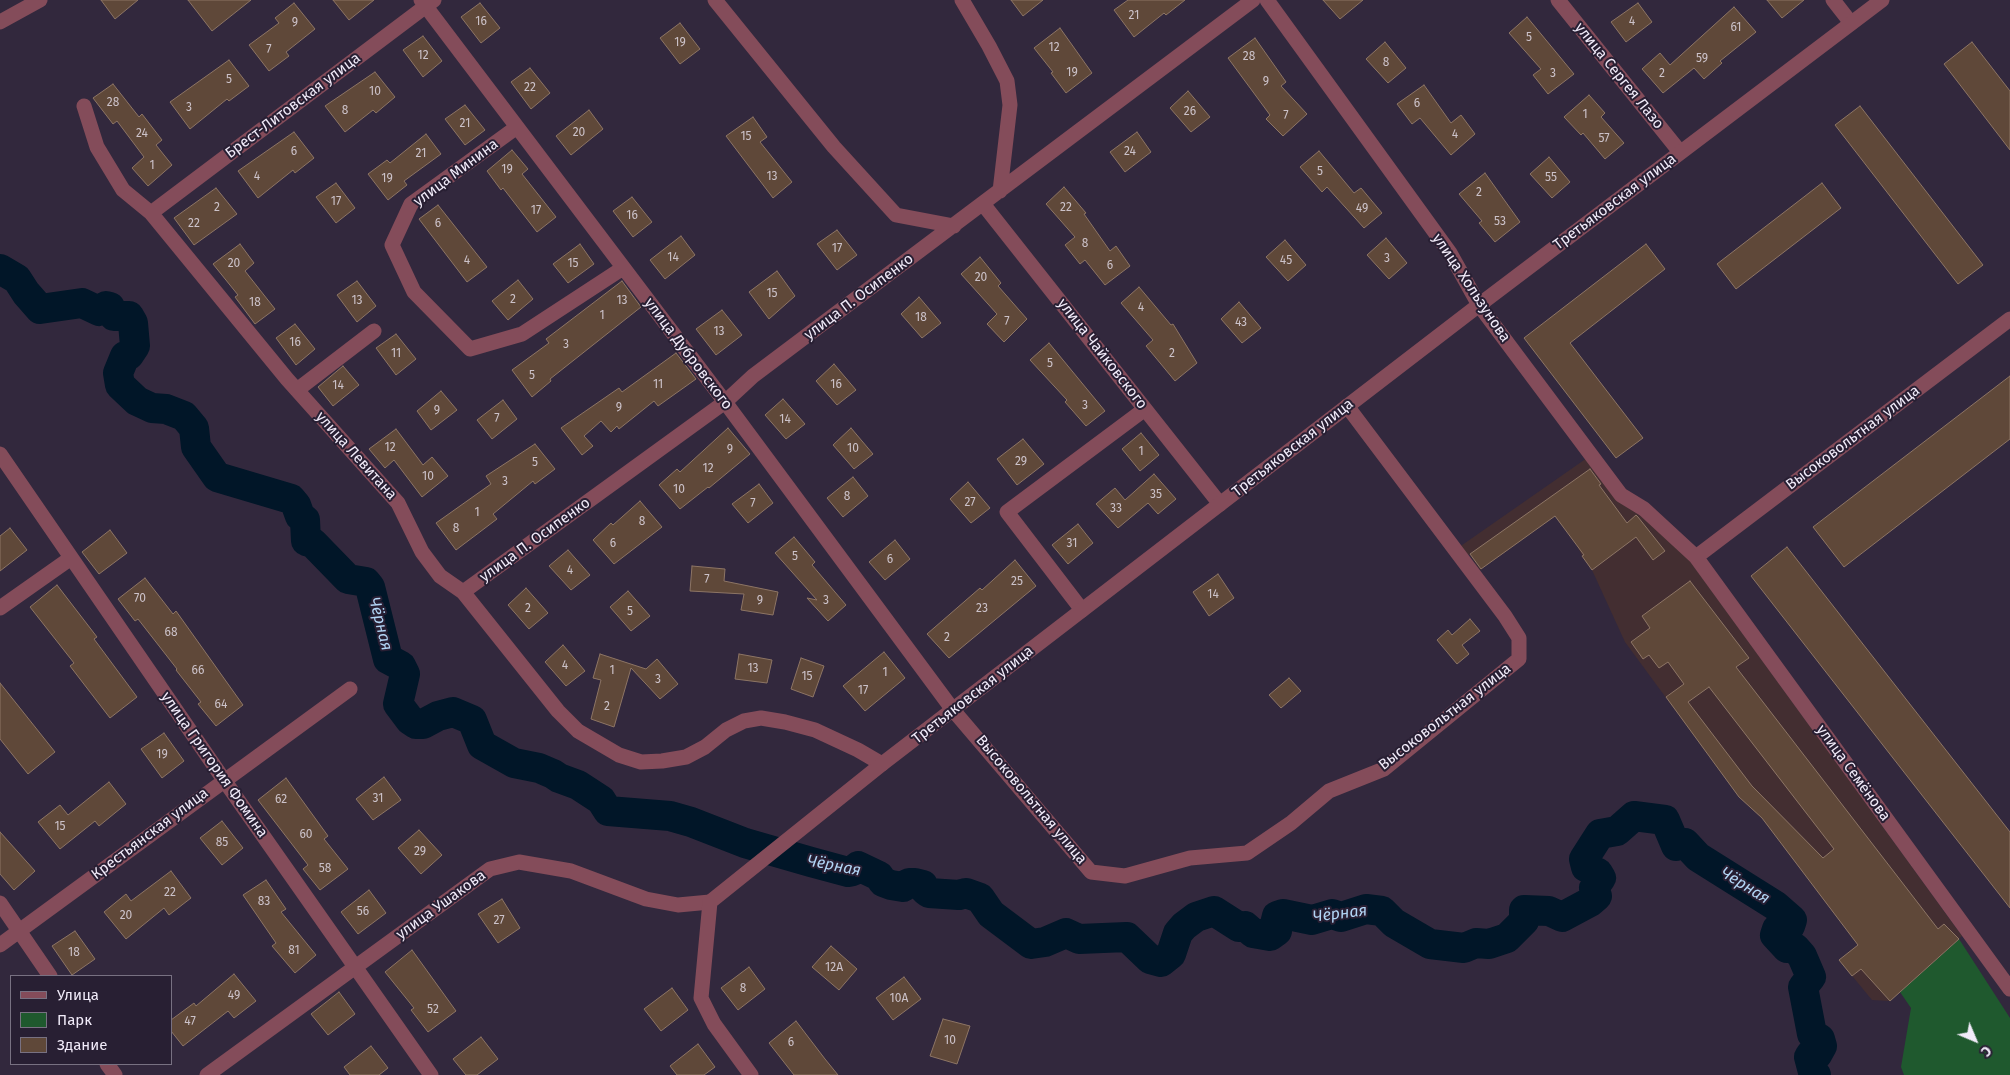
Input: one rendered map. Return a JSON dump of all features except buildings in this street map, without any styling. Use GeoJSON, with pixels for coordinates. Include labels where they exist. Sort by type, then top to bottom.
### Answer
{"type":"FeatureCollection","features":[{"type":"Feature","properties":{"kind":"street"},"geometry":{"type":"LineString","coordinates":[[0,22],[39,0]]}},
{"type":"Feature","properties":{"kind":"street"},"geometry":{"type":"LineString","coordinates":[[715,0],[834,147],[896,215],[954,226]]}},
{"type":"Feature","properties":{"kind":"street"},"geometry":{"type":"LineString","coordinates":[[962,0],[989,46],[1006,81],[1010,105],[1000,191]]}},
{"type":"Feature","properties":{"kind":"street","name":"улица П. Осипенко"},"geometry":{"type":"LineString","coordinates":[[463,592],[725,402],[753,376],[1253,0]]}},
{"type":"Feature","properties":{"kind":"street","name":"улица Хользунова"},"geometry":{"type":"LineString","coordinates":[[1267,0],[1450,253],[1479,305],[1621,495],[1644,509],[1696,557]]}},
{"type":"Feature","properties":{"kind":"street","name":"улица Сергея Лазо"},"geometry":{"type":"LineString","coordinates":[[1558,0],[1680,152]]}},
{"type":"Feature","properties":{"kind":"street"},"geometry":{"type":"LineString","coordinates":[[1833,0],[1850,23]]}},
{"type":"Feature","properties":{"kind":"street","name":"Третьяковская улица"},"geometry":{"type":"LineString","coordinates":[[710,902],[882,764],[1347,406],[1882,0]]}},
{"type":"Feature","properties":{"kind":"street","name":"улица Дубровского"},"geometry":{"type":"LineString","coordinates":[[427,2],[517,127],[954,710]]}},
{"type":"Feature","properties":{"kind":"street","name":"Брест-Литовская улица"},"geometry":{"type":"LineString","coordinates":[[152,212],[427,2]]}},
{"type":"Feature","properties":{"kind":"street","name":"улица Левитана"},"geometry":{"type":"LineString","coordinates":[[84,106],[97,147],[123,190],[152,212],[297,390],[398,503],[422,552],[440,576],[463,592],[558,711],[578,731],[619,755],[642,762],[662,761],[686,757],[705,747],[726,730],[744,721],[761,718],[815,730],[858,750],[882,764]]}},
{"type":"Feature","properties":{"kind":"street","name":"улица Минина"},"geometry":{"type":"LineString","coordinates":[[517,127],[411,204],[392,245],[414,292],[470,349],[522,334],[623,268]]}},
{"type":"Feature","properties":{"kind":"street","name":"улица Чайковского"},"geometry":{"type":"LineString","coordinates":[[983,204],[1220,504]]}},
{"type":"Feature","properties":{"kind":"street","name":"Высоковольтная улица"},"geometry":{"type":"LineString","coordinates":[[1696,557],[2010,320]]}},
{"type":"Feature","properties":{"kind":"street"},"geometry":{"type":"LineString","coordinates":[[297,390],[374,331]]}},
{"type":"Feature","properties":{"kind":"street","name":"Высоковольтная улица"},"geometry":{"type":"LineString","coordinates":[[954,710],[1091,872],[1125,876],[1190,858],[1247,853],[1291,823],[1329,791],[1384,769],[1519,659],[1519,638],[1505,616],[1347,406]]}},
{"type":"Feature","properties":{"kind":"street"},"geometry":{"type":"LineString","coordinates":[[1082,610],[1007,512],[1145,409]]}},
{"type":"Feature","properties":{"kind":"street","name":"улица Григория Фомина"},"geometry":{"type":"LineString","coordinates":[[0,454],[224,780],[431,1075]]}},
{"type":"Feature","properties":{"kind":"street","name":"улица Семёнова"},"geometry":{"type":"LineString","coordinates":[[1696,557],[2010,989]]}},
{"type":"Feature","properties":{"kind":"street"},"geometry":{"type":"LineString","coordinates":[[0,608],[71,558]]}},
{"type":"Feature","properties":{"kind":"street","name":"Крестьянская улица"},"geometry":{"type":"LineString","coordinates":[[0,945],[350,689]]}},
{"type":"Feature","properties":{"kind":"street","name":"улица Ушакова"},"geometry":{"type":"LineString","coordinates":[[207,1075],[490,869],[519,862],[571,872],[646,898],[678,906],[710,902]]}},
{"type":"Feature","properties":{"kind":"street"},"geometry":{"type":"LineString","coordinates":[[710,902],[701,998],[714,1024],[752,1075]]}},
{"type":"Feature","properties":{"kind":"street"},"geometry":{"type":"LineString","coordinates":[[0,903],[49,975]]}},
{"type":"Feature","properties":{"kind":"shaded area"},"geometry":{"type":"Polygon","coordinates":[[[1587,458],[1690,561],[1962,936],[1890,1001],[1872,1000],[1839,960],[1858,945],[1762,818],[1739,797],[1625,642],[1592,570],[1582,556],[1561,512],[1480,570],[1470,555],[1455,550],[1587,458]]]}},
{"type":"Feature","properties":{"kind":"green space"},"geometry":{"type":"Polygon","coordinates":[[[1959,939],[2010,1018],[2010,1075],[1904,1075],[1901,1067],[1911,1008],[1900,992],[1959,939]]]}},
{"type":"Feature","properties":{"kind":"waterway","name":"Чёрная"},"geometry":{"type":"LineString","coordinates":[[0,269],[17,279],[40,309],[82,303],[99,311],[106,306],[110,307],[114,316],[129,316],[133,323],[135,346],[129,355],[125,356],[118,373],[120,385],[137,401],[152,408],[166,409],[184,416],[194,428],[196,447],[217,477],[291,499],[296,505],[300,516],[305,520],[306,541],[313,543],[348,579],[366,582],[370,587],[388,659],[401,666],[405,674],[398,704],[410,720],[416,724],[423,724],[438,716],[453,712],[472,720],[482,745],[514,763],[539,768],[578,785],[601,800],[608,811],[670,816],[745,843],[848,872],[853,871],[858,866],[879,876],[883,882],[891,885],[903,887],[909,883],[915,883],[923,885],[929,893],[959,895],[966,893],[980,898],[991,914],[1031,944],[1045,942],[1066,933],[1079,939],[1127,937],[1150,959],[1161,962],[1171,954],[1178,933],[1184,926],[1196,917],[1214,911],[1239,927],[1245,926],[1253,933],[1270,936],[1277,931],[1274,928],[1277,916],[1283,914],[1312,920],[1332,914],[1341,917],[1366,909],[1382,911],[1394,923],[1430,944],[1464,948],[1476,943],[1489,944],[1507,938],[1524,921],[1524,910],[1549,911],[1562,917],[1590,902],[1597,896],[1594,888],[1601,878],[1598,873],[1586,867],[1584,859],[1600,834],[1617,831],[1634,816],[1665,820],[1676,846],[1680,843],[1685,843],[1698,857],[1776,906],[1792,920],[1790,926],[1777,929],[1775,935],[1787,948],[1795,948],[1802,956],[1811,977],[1803,987],[1812,1034],[1820,1039],[1822,1046],[1817,1055],[1811,1054],[1809,1057],[1813,1072],[1816,1075]]}}]}
